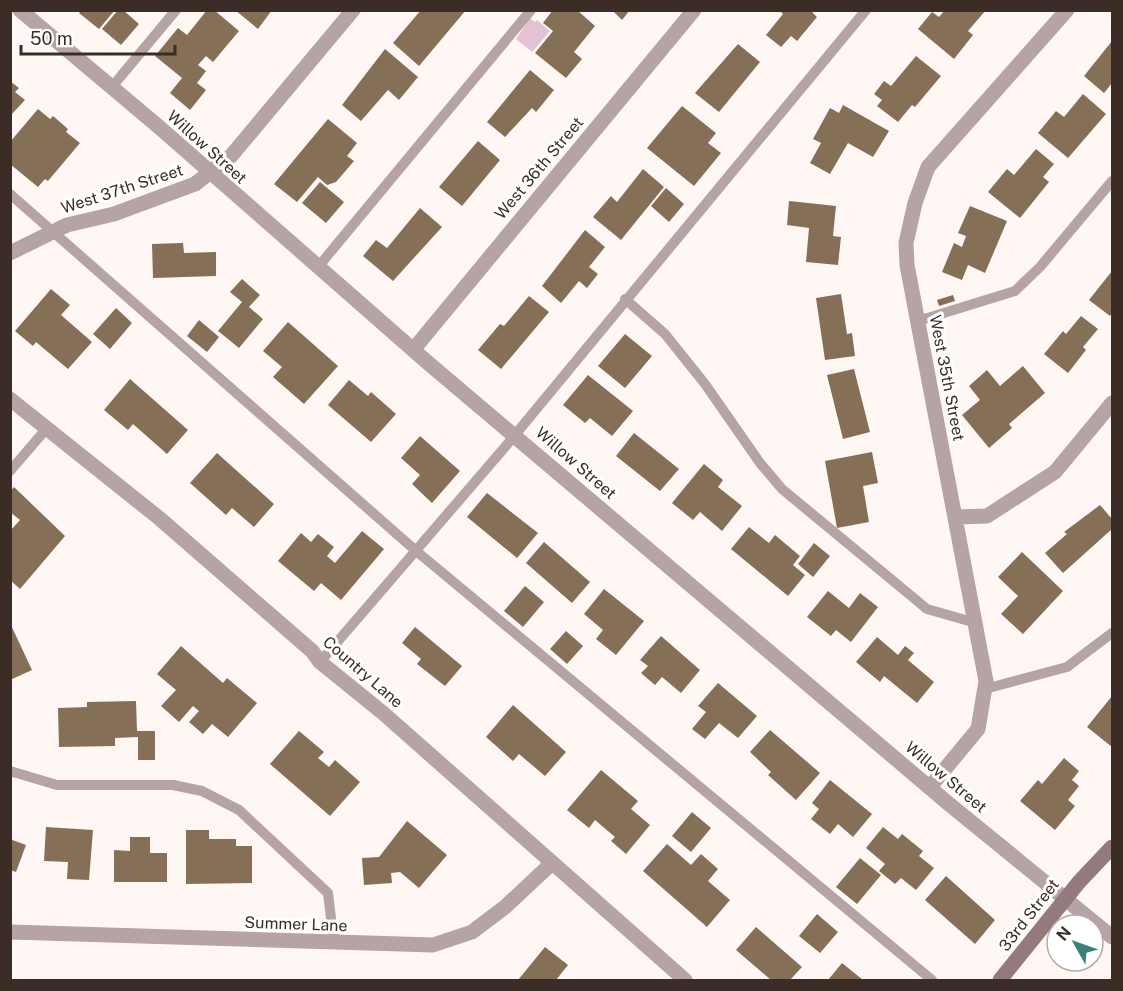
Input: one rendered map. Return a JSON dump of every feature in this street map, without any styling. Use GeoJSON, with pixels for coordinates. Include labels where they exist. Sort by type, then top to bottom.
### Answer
{"type":"FeatureCollection","features":[{"type":"Feature","properties":{"kind":"street","name":"Willow Street"},"geometry":{"type":"LineString","coordinates":[[20,10],[211,172],[413,350],[930,787],[1113,938]]}},
{"type":"Feature","properties":{"kind":"street","name":"West 37th Street"},"geometry":{"type":"LineString","coordinates":[[10,253],[67,225],[114,214],[195,184],[231,156],[353,10]]}},
{"type":"Feature","properties":{"kind":"street","name":"West 36th Street"},"geometry":{"type":"LineString","coordinates":[[413,350],[694,10]]}},
{"type":"Feature","properties":{"kind":"street","name":"West 35th Street"},"geometry":{"type":"LineString","coordinates":[[930,787],[978,729],[986,681],[907,265],[906,243],[915,203],[928,167],[1067,10]]}},
{"type":"Feature","properties":{"kind":"street","name":"Country Lane"},"geometry":{"type":"LineString","coordinates":[[10,399],[159,518],[312,651],[320,662],[383,713],[686,981]]}},
{"type":"Feature","properties":{"kind":"street"},"geometry":{"type":"LineString","coordinates":[[956,517],[987,516],[1055,472],[1113,403]]}},
{"type":"Feature","properties":{"kind":"street","name":"33rd Street"},"geometry":{"type":"LineString","coordinates":[[1000,981],[1066,899],[1113,847]]}},
{"type":"Feature","properties":{"kind":"street","name":"Summer Lane"},"geometry":{"type":"LineString","coordinates":[[10,932],[433,945],[472,932],[505,907],[552,862]]}},
{"type":"Feature","properties":{"kind":"lane"},"geometry":{"type":"LineString","coordinates":[[111,88],[176,10]]}},
{"type":"Feature","properties":{"kind":"lane"},"geometry":{"type":"LineString","coordinates":[[318,267],[531,10]]}},
{"type":"Feature","properties":{"kind":"lane"},"geometry":{"type":"LineString","coordinates":[[320,662],[515,434],[866,10]]}},
{"type":"Feature","properties":{"kind":"lane"},"geometry":{"type":"LineString","coordinates":[[918,321],[1015,291],[1040,267],[1113,181]]}},
{"type":"Feature","properties":{"kind":"lane"},"geometry":{"type":"LineString","coordinates":[[10,194],[415,550],[932,981]]}},
{"type":"Feature","properties":{"kind":"lane"},"geometry":{"type":"LineString","coordinates":[[625,299],[665,334],[705,384],[760,463],[782,489],[927,609],[976,623]]}},
{"type":"Feature","properties":{"kind":"lane"},"geometry":{"type":"LineString","coordinates":[[10,471],[47,428]]}},
{"type":"Feature","properties":{"kind":"lane"},"geometry":{"type":"LineString","coordinates":[[985,689],[1067,667],[1113,633]]}},
{"type":"Feature","properties":{"kind":"lane"},"geometry":{"type":"LineString","coordinates":[[10,771],[57,785],[173,785],[202,791],[239,810],[328,893],[334,943]]}},
{"type":"Feature","properties":{"kind":"shaded area"},"geometry":{"type":"Polygon","coordinates":[[[530,18],[535,22],[537,20],[550,31],[532,52],[516,39],[530,18]]]}},
{"type":"Feature","properties":{"kind":"building"},"geometry":{"type":"Polygon","coordinates":[[[82,10],[115,10],[99,29],[79,13],[82,10]]]}},
{"type":"Feature","properties":{"kind":"building"},"geometry":{"type":"Polygon","coordinates":[[[118,10],[123,10],[139,24],[121,45],[102,29],[118,10]]]}},
{"type":"Feature","properties":{"kind":"building"},"geometry":{"type":"Polygon","coordinates":[[[207,10],[214,10],[239,31],[213,62],[206,56],[198,65],[206,71],[197,83],[206,90],[190,110],[170,93],[182,78],[155,56],[178,28],[187,35],[207,10]]]}},
{"type":"Feature","properties":{"kind":"building"},"geometry":{"type":"Polygon","coordinates":[[[235,10],[272,10],[258,29],[235,10]]]}},
{"type":"Feature","properties":{"kind":"building"},"geometry":{"type":"Polygon","coordinates":[[[421,10],[466,10],[419,66],[393,43],[421,10]]]}},
{"type":"Feature","properties":{"kind":"building"},"geometry":{"type":"Polygon","coordinates":[[[553,10],[577,10],[595,26],[574,52],[582,59],[566,78],[535,53],[553,31],[543,23],[553,10]]]}},
{"type":"Feature","properties":{"kind":"building"},"geometry":{"type":"Polygon","coordinates":[[[612,10],[630,10],[622,20],[612,10]]]}},
{"type":"Feature","properties":{"kind":"building"},"geometry":{"type":"Polygon","coordinates":[[[779,10],[810,10],[817,17],[797,41],[791,36],[781,47],[766,35],[783,14],[779,10]]]}},
{"type":"Feature","properties":{"kind":"building"},"geometry":{"type":"Polygon","coordinates":[[[945,10],[986,10],[968,31],[973,35],[954,59],[918,29],[932,12],[939,17],[945,10]]]}},
{"type":"Feature","properties":{"kind":"building"},"geometry":{"type":"Polygon","coordinates":[[[1112,41],[1112,83],[1104,93],[1084,76],[1112,41]]]}},
{"type":"Feature","properties":{"kind":"building"},"geometry":{"type":"Polygon","coordinates":[[[738,44],[760,62],[719,112],[695,93],[738,44]]]}},
{"type":"Feature","properties":{"kind":"building"},"geometry":{"type":"Polygon","coordinates":[[[385,49],[418,77],[399,100],[388,90],[361,121],[342,105],[385,49]]]}},
{"type":"Feature","properties":{"kind":"building"},"geometry":{"type":"Polygon","coordinates":[[[916,56],[941,76],[915,107],[912,105],[898,122],[877,106],[882,100],[874,94],[884,81],[891,86],[916,56]]]}},
{"type":"Feature","properties":{"kind":"building"},"geometry":{"type":"Polygon","coordinates":[[[530,70],[554,90],[536,112],[532,108],[505,137],[487,122],[530,70]]]}},
{"type":"Feature","properties":{"kind":"building"},"geometry":{"type":"Polygon","coordinates":[[[10,81],[19,88],[15,92],[25,100],[10,116],[10,81]]]}},
{"type":"Feature","properties":{"kind":"building"},"geometry":{"type":"Polygon","coordinates":[[[1083,94],[1106,114],[1068,158],[1038,133],[1056,111],[1064,117],[1083,94]]]}},
{"type":"Feature","properties":{"kind":"building"},"geometry":{"type":"Polygon","coordinates":[[[843,105],[889,131],[873,157],[848,143],[830,174],[810,163],[821,143],[813,139],[830,108],[839,113],[843,105]]]}},
{"type":"Feature","properties":{"kind":"building"},"geometry":{"type":"Polygon","coordinates":[[[682,106],[716,133],[708,143],[721,153],[694,186],[647,148],[682,106]]]}},
{"type":"Feature","properties":{"kind":"building"},"geometry":{"type":"Polygon","coordinates":[[[38,109],[50,119],[53,116],[68,129],[66,132],[80,143],[48,181],[45,179],[38,187],[10,164],[10,142],[38,109]]]}},
{"type":"Feature","properties":{"kind":"building"},"geometry":{"type":"Polygon","coordinates":[[[328,119],[357,143],[347,156],[354,161],[336,182],[327,185],[318,177],[297,202],[274,184],[328,119]]]}},
{"type":"Feature","properties":{"kind":"building"},"geometry":{"type":"Polygon","coordinates":[[[478,141],[500,160],[462,206],[439,187],[478,141]]]}},
{"type":"Feature","properties":{"kind":"building"},"geometry":{"type":"Polygon","coordinates":[[[1036,149],[1054,164],[1043,177],[1049,182],[1020,218],[988,192],[1007,169],[1014,175],[1036,149]]]}},
{"type":"Feature","properties":{"kind":"building"},"geometry":{"type":"Polygon","coordinates":[[[643,169],[664,187],[621,240],[593,217],[611,196],[617,202],[643,169]]]}},
{"type":"Feature","properties":{"kind":"building"},"geometry":{"type":"Polygon","coordinates":[[[320,182],[344,202],[326,223],[302,203],[320,182]]]}},
{"type":"Feature","properties":{"kind":"building"},"geometry":{"type":"Polygon","coordinates":[[[666,188],[684,204],[669,222],[651,206],[666,188]]]}},
{"type":"Feature","properties":{"kind":"building"},"geometry":{"type":"Polygon","coordinates":[[[789,201],[836,206],[833,236],[841,237],[838,265],[806,262],[809,228],[787,225],[789,201]]]}},
{"type":"Feature","properties":{"kind":"building"},"geometry":{"type":"Polygon","coordinates":[[[970,206],[1007,221],[985,273],[968,265],[962,280],[942,272],[954,243],[962,247],[966,236],[958,233],[970,206]]]}},
{"type":"Feature","properties":{"kind":"building"},"geometry":{"type":"Polygon","coordinates":[[[420,208],[442,227],[393,281],[363,256],[376,240],[387,248],[420,208]]]}},
{"type":"Feature","properties":{"kind":"building"},"geometry":{"type":"Polygon","coordinates":[[[585,230],[605,247],[589,267],[598,274],[587,288],[579,281],[561,303],[542,286],[585,230]]]}},
{"type":"Feature","properties":{"kind":"building"},"geometry":{"type":"Polygon","coordinates":[[[183,243],[184,253],[216,252],[216,276],[153,278],[152,244],[183,243]]]}},
{"type":"Feature","properties":{"kind":"building"},"geometry":{"type":"Polygon","coordinates":[[[1112,271],[1112,313],[1110,316],[1089,300],[1112,271]]]}},
{"type":"Feature","properties":{"kind":"building"},"geometry":{"type":"Polygon","coordinates":[[[242,279],[260,295],[249,307],[263,319],[239,348],[218,331],[242,302],[230,292],[242,279]]]}},
{"type":"Feature","properties":{"kind":"building"},"geometry":{"type":"Polygon","coordinates":[[[51,289],[70,305],[61,315],[92,342],[68,369],[36,342],[33,346],[15,331],[51,289]]]}},
{"type":"Feature","properties":{"kind":"building"},"geometry":{"type":"Polygon","coordinates":[[[841,294],[847,334],[852,333],[855,356],[825,360],[816,298],[841,294]]]}},
{"type":"Feature","properties":{"kind":"building"},"geometry":{"type":"Polygon","coordinates":[[[953,295],[955,301],[939,306],[937,300],[953,295]]]}},
{"type":"Feature","properties":{"kind":"building"},"geometry":{"type":"Polygon","coordinates":[[[529,296],[549,312],[501,369],[478,350],[500,324],[504,326],[529,296]]]}},
{"type":"Feature","properties":{"kind":"building"},"geometry":{"type":"Polygon","coordinates":[[[116,308],[132,323],[110,349],[93,334],[116,308]]]}},
{"type":"Feature","properties":{"kind":"building"},"geometry":{"type":"Polygon","coordinates":[[[1081,316],[1098,329],[1083,347],[1086,350],[1068,373],[1044,354],[1063,331],[1066,334],[1081,316]]]}},
{"type":"Feature","properties":{"kind":"building"},"geometry":{"type":"Polygon","coordinates":[[[199,320],[219,337],[207,352],[187,336],[199,320]]]}},
{"type":"Feature","properties":{"kind":"building"},"geometry":{"type":"Polygon","coordinates":[[[288,322],[338,366],[304,404],[273,377],[282,367],[263,351],[288,322]]]}},
{"type":"Feature","properties":{"kind":"building"},"geometry":{"type":"Polygon","coordinates":[[[625,334],[652,356],[625,388],[598,366],[625,334]]]}},
{"type":"Feature","properties":{"kind":"building"},"geometry":{"type":"Polygon","coordinates":[[[1023,366],[1045,393],[1009,424],[1012,428],[989,448],[962,415],[980,400],[969,386],[987,370],[1000,386],[1023,366]]]}},
{"type":"Feature","properties":{"kind":"building"},"geometry":{"type":"Polygon","coordinates":[[[854,369],[870,432],[843,439],[827,375],[854,369]]]}},
{"type":"Feature","properties":{"kind":"building"},"geometry":{"type":"Polygon","coordinates":[[[588,375],[633,411],[612,436],[590,418],[585,423],[563,405],[588,375]]]}},
{"type":"Feature","properties":{"kind":"building"},"geometry":{"type":"Polygon","coordinates":[[[130,379],[188,430],[167,454],[133,424],[128,430],[104,410],[130,379]]]}},
{"type":"Feature","properties":{"kind":"building"},"geometry":{"type":"Polygon","coordinates":[[[349,380],[368,396],[371,392],[396,414],[371,442],[328,405],[349,380]]]}},
{"type":"Feature","properties":{"kind":"building"},"geometry":{"type":"Polygon","coordinates":[[[634,433],[679,469],[660,491],[616,456],[634,433]]]}},
{"type":"Feature","properties":{"kind":"building"},"geometry":{"type":"Polygon","coordinates":[[[420,436],[460,471],[432,503],[412,484],[420,475],[401,458],[420,436]]]}},
{"type":"Feature","properties":{"kind":"building"},"geometry":{"type":"Polygon","coordinates":[[[872,452],[878,483],[863,486],[869,522],[837,528],[825,461],[872,452]]]}},
{"type":"Feature","properties":{"kind":"building"},"geometry":{"type":"Polygon","coordinates":[[[217,453],[274,504],[254,527],[232,508],[226,515],[190,483],[217,453]]]}},
{"type":"Feature","properties":{"kind":"building"},"geometry":{"type":"Polygon","coordinates":[[[704,464],[723,480],[718,487],[742,506],[722,531],[700,512],[693,520],[672,503],[704,464]]]}},
{"type":"Feature","properties":{"kind":"building"},"geometry":{"type":"Polygon","coordinates":[[[14,487],[65,536],[20,589],[10,580],[10,531],[20,520],[10,512],[10,492],[14,487]]]}},
{"type":"Feature","properties":{"kind":"building"},"geometry":{"type":"Polygon","coordinates":[[[487,493],[538,533],[517,558],[467,517],[487,493]]]}},
{"type":"Feature","properties":{"kind":"building"},"geometry":{"type":"Polygon","coordinates":[[[1100,505],[1112,519],[1112,529],[1063,573],[1045,553],[1067,534],[1064,532],[1100,505]]]}},
{"type":"Feature","properties":{"kind":"building"},"geometry":{"type":"Polygon","coordinates":[[[749,527],[769,543],[775,535],[800,556],[793,565],[805,575],[788,596],[731,549],[749,527]]]}},
{"type":"Feature","properties":{"kind":"building"},"geometry":{"type":"Polygon","coordinates":[[[362,531],[384,549],[341,600],[321,583],[314,591],[278,561],[301,533],[311,542],[318,534],[334,547],[327,556],[335,563],[362,531]]]}},
{"type":"Feature","properties":{"kind":"building"},"geometry":{"type":"Polygon","coordinates":[[[544,542],[590,582],[572,603],[526,563],[544,542]]]}},
{"type":"Feature","properties":{"kind":"building"},"geometry":{"type":"Polygon","coordinates":[[[814,543],[830,556],[813,577],[798,564],[814,543]]]}},
{"type":"Feature","properties":{"kind":"building"},"geometry":{"type":"Polygon","coordinates":[[[1022,552],[1063,591],[1023,634],[1001,614],[1018,596],[998,577],[1022,552]]]}},
{"type":"Feature","properties":{"kind":"building"},"geometry":{"type":"Polygon","coordinates":[[[525,586],[544,602],[523,627],[504,611],[525,586]]]}},
{"type":"Feature","properties":{"kind":"building"},"geometry":{"type":"Polygon","coordinates":[[[604,589],[644,621],[616,655],[596,639],[603,630],[584,614],[604,589]]]}},
{"type":"Feature","properties":{"kind":"building"},"geometry":{"type":"Polygon","coordinates":[[[828,591],[849,608],[860,593],[878,607],[851,642],[836,630],[831,636],[807,617],[828,591]]]}},
{"type":"Feature","properties":{"kind":"building"},"geometry":{"type":"Polygon","coordinates":[[[10,623],[32,670],[10,680],[10,623]]]}},
{"type":"Feature","properties":{"kind":"building"},"geometry":{"type":"Polygon","coordinates":[[[415,627],[462,666],[445,686],[417,664],[421,659],[402,643],[415,627]]]}},
{"type":"Feature","properties":{"kind":"building"},"geometry":{"type":"Polygon","coordinates":[[[566,631],[583,646],[567,664],[550,649],[566,631]]]}},
{"type":"Feature","properties":{"kind":"building"},"geometry":{"type":"Polygon","coordinates":[[[661,636],[700,670],[681,693],[662,677],[655,685],[641,673],[648,666],[640,660],[661,636]]]}},
{"type":"Feature","properties":{"kind":"building"},"geometry":{"type":"Polygon","coordinates":[[[877,637],[898,655],[905,646],[914,653],[908,660],[934,682],[917,703],[884,676],[880,682],[856,662],[877,637]]]}},
{"type":"Feature","properties":{"kind":"building"},"geometry":{"type":"Polygon","coordinates":[[[181,646],[223,683],[227,678],[257,703],[228,737],[212,724],[203,734],[189,722],[199,711],[193,706],[179,722],[161,706],[176,690],[157,674],[181,646]]]}},
{"type":"Feature","properties":{"kind":"building"},"geometry":{"type":"Polygon","coordinates":[[[718,683],[757,716],[738,738],[719,723],[705,739],[692,729],[706,712],[698,706],[718,683]]]}},
{"type":"Feature","properties":{"kind":"building"},"geometry":{"type":"Polygon","coordinates":[[[1112,696],[1112,747],[1087,727],[1112,696]]]}},
{"type":"Feature","properties":{"kind":"building"},"geometry":{"type":"Polygon","coordinates":[[[136,701],[137,731],[155,731],[155,760],[138,760],[138,737],[115,738],[115,746],[59,747],[58,708],[87,707],[87,702],[136,701]]]}},
{"type":"Feature","properties":{"kind":"building"},"geometry":{"type":"Polygon","coordinates":[[[513,705],[566,752],[545,776],[519,754],[513,761],[486,737],[513,705]]]}},
{"type":"Feature","properties":{"kind":"building"},"geometry":{"type":"Polygon","coordinates":[[[770,730],[820,773],[796,800],[768,775],[771,772],[750,752],[770,730]]]}},
{"type":"Feature","properties":{"kind":"building"},"geometry":{"type":"Polygon","coordinates":[[[299,731],[324,752],[318,758],[329,767],[335,760],[360,782],[330,816],[270,764],[299,731]]]}},
{"type":"Feature","properties":{"kind":"building"},"geometry":{"type":"Polygon","coordinates":[[[1064,758],[1079,771],[1072,780],[1079,786],[1068,800],[1075,806],[1055,830],[1020,801],[1038,780],[1042,784],[1064,758]]]}},
{"type":"Feature","properties":{"kind":"building"},"geometry":{"type":"Polygon","coordinates":[[[601,770],[638,801],[631,809],[650,825],[626,854],[611,841],[615,837],[595,820],[589,828],[567,810],[601,770]]]}},
{"type":"Feature","properties":{"kind":"building"},"geometry":{"type":"Polygon","coordinates":[[[830,780],[872,814],[853,837],[838,824],[830,834],[811,819],[819,809],[812,803],[830,780]]]}},
{"type":"Feature","properties":{"kind":"building"},"geometry":{"type":"Polygon","coordinates":[[[692,812],[711,828],[691,852],[672,836],[692,812]]]}},
{"type":"Feature","properties":{"kind":"building"},"geometry":{"type":"Polygon","coordinates":[[[407,821],[447,855],[419,888],[400,872],[391,873],[392,883],[364,885],[362,858],[379,857],[407,821]]]}},
{"type":"Feature","properties":{"kind":"building"},"geometry":{"type":"Polygon","coordinates":[[[46,827],[93,830],[89,880],[67,879],[68,862],[44,861],[46,827]]]}},
{"type":"Feature","properties":{"kind":"building"},"geometry":{"type":"Polygon","coordinates":[[[883,827],[898,839],[902,834],[923,851],[919,856],[934,868],[916,890],[901,878],[895,884],[879,871],[885,864],[866,848],[883,827]]]}},
{"type":"Feature","properties":{"kind":"building"},"geometry":{"type":"Polygon","coordinates":[[[186,830],[209,830],[209,839],[236,839],[236,846],[252,846],[252,883],[186,884],[186,830]]]}},
{"type":"Feature","properties":{"kind":"building"},"geometry":{"type":"Polygon","coordinates":[[[130,837],[150,837],[150,853],[167,853],[167,882],[114,882],[114,850],[130,851],[130,837]]]}},
{"type":"Feature","properties":{"kind":"building"},"geometry":{"type":"Polygon","coordinates":[[[10,839],[26,845],[16,872],[10,870],[10,839]]]}},
{"type":"Feature","properties":{"kind":"building"},"geometry":{"type":"Polygon","coordinates":[[[667,844],[691,865],[701,854],[718,869],[708,881],[730,900],[707,927],[643,871],[667,844]]]}},
{"type":"Feature","properties":{"kind":"building"},"geometry":{"type":"Polygon","coordinates":[[[860,858],[881,875],[857,904],[836,887],[860,858]]]}},
{"type":"Feature","properties":{"kind":"building"},"geometry":{"type":"Polygon","coordinates":[[[946,876],[995,920],[975,944],[925,900],[946,876]]]}},
{"type":"Feature","properties":{"kind":"building"},"geometry":{"type":"Polygon","coordinates":[[[817,914],[838,932],[820,953],[799,936],[817,914]]]}},
{"type":"Feature","properties":{"kind":"building"},"geometry":{"type":"Polygon","coordinates":[[[756,927],[802,967],[790,980],[771,980],[736,950],[756,927]]]}},
{"type":"Feature","properties":{"kind":"building"},"geometry":{"type":"Polygon","coordinates":[[[545,947],[568,965],[556,980],[518,980],[545,947]]]}},
{"type":"Feature","properties":{"kind":"building"},"geometry":{"type":"Polygon","coordinates":[[[842,963],[863,980],[828,980],[842,963]]]}}]}
